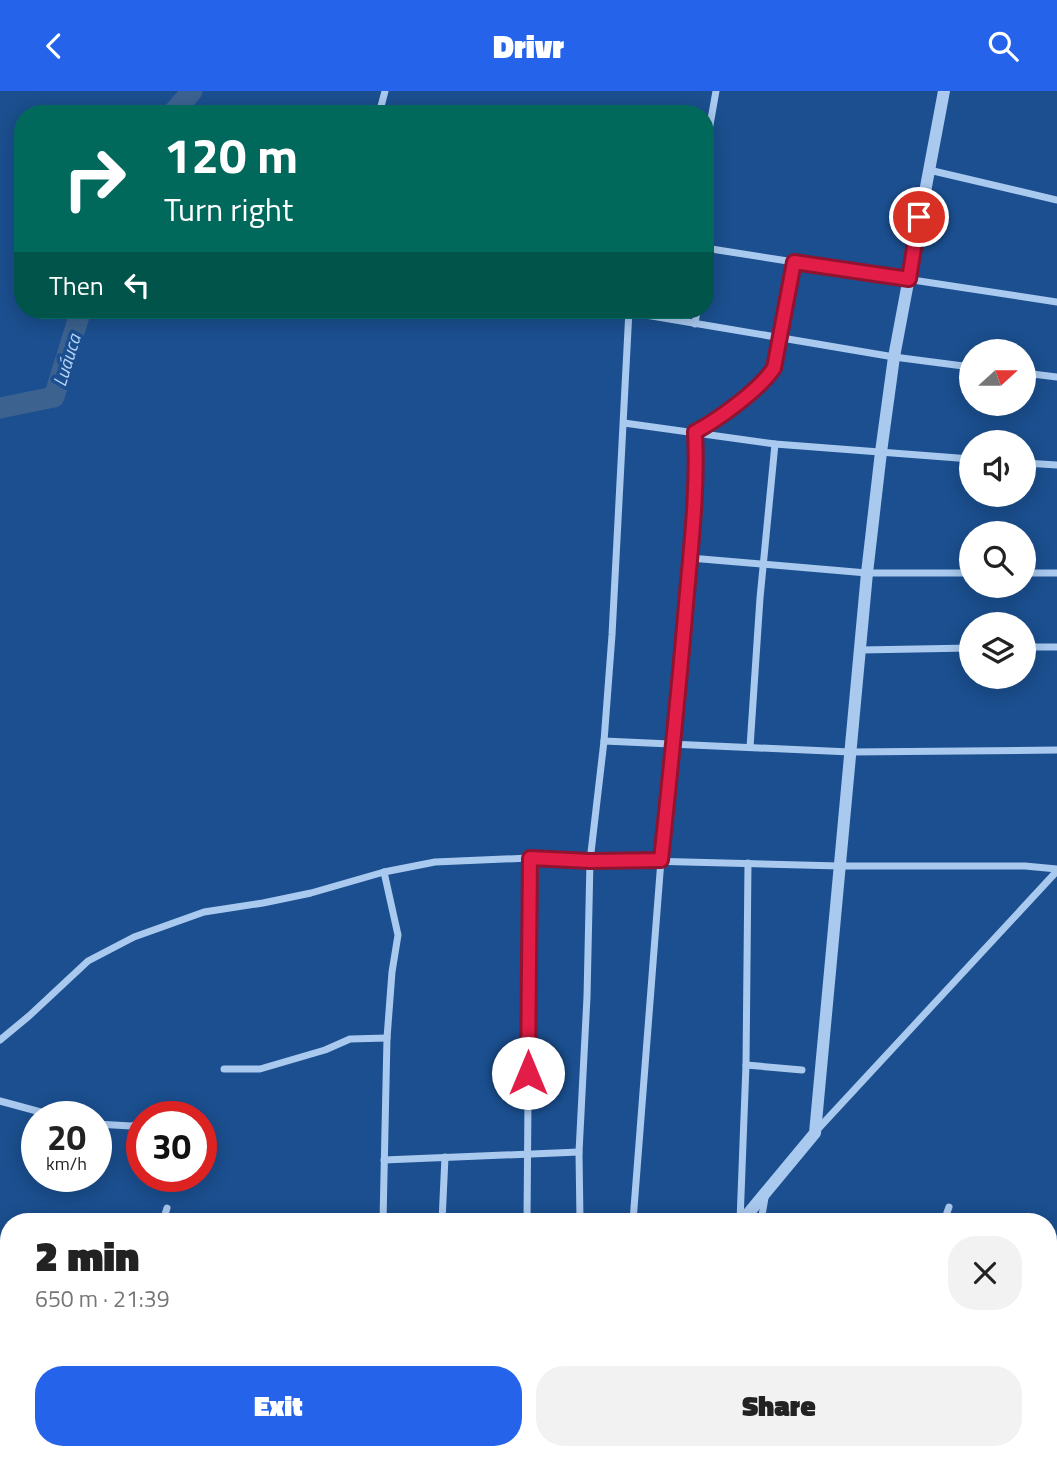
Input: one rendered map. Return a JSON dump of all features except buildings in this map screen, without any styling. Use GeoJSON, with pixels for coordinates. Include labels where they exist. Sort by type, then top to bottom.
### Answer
{"type":"FeatureCollection","features":[{"type":"Feature","properties":{"kind":"street"},"geometry":{"type":"LineString","coordinates":[[815,1133],[867,573],[881,452],[894,357],[944,91]]}},
{"type":"Feature","properties":{"kind":"street"},"geometry":{"type":"LineString","coordinates":[[929,170],[1057,200]]}},
{"type":"Feature","properties":{"kind":"street"},"geometry":{"type":"LineString","coordinates":[[714,249],[1057,302]]}},
{"type":"Feature","properties":{"kind":"street"},"geometry":{"type":"LineString","coordinates":[[695,432],[708,425],[768,377],[774,368],[794,262]]}},
{"type":"Feature","properties":{"kind":"street"},"geometry":{"type":"LineString","coordinates":[[580,1213],[579,1152],[587,997],[590,861],[604,741],[629,319]]}},
{"type":"Feature","properties":{"kind":"street"},"geometry":{"type":"LineString","coordinates":[[670,319],[779,339],[959,365]]}},
{"type":"Feature","properties":{"kind":"street"},"geometry":{"type":"LineString","coordinates":[[695,324],[696,319]]}},
{"type":"Feature","properties":{"kind":"street"},"geometry":{"type":"LineString","coordinates":[[1036,374],[1057,377]]}},
{"type":"Feature","properties":{"kind":"street"},"geometry":{"type":"LineString","coordinates":[[624,423],[775,444],[959,458]]}},
{"type":"Feature","properties":{"kind":"street"},"geometry":{"type":"LineString","coordinates":[[634,1213],[661,860],[690,558],[695,432]]}},
{"type":"Feature","properties":{"kind":"street"},"geometry":{"type":"LineString","coordinates":[[750,747],[763,563],[775,444]]}},
{"type":"Feature","properties":{"kind":"street"},"geometry":{"type":"LineString","coordinates":[[1036,464],[1057,465]]}},
{"type":"Feature","properties":{"kind":"street"},"geometry":{"type":"LineString","coordinates":[[690,558],[867,573],[959,573]]}},
{"type":"Feature","properties":{"kind":"street"},"geometry":{"type":"LineString","coordinates":[[1036,573],[1057,573]]}},
{"type":"Feature","properties":{"kind":"street"},"geometry":{"type":"LineString","coordinates":[[1036,647],[1057,647]]}},
{"type":"Feature","properties":{"kind":"street"},"geometry":{"type":"LineString","coordinates":[[861,650],[959,648]]}},
{"type":"Feature","properties":{"kind":"street"},"geometry":{"type":"LineString","coordinates":[[604,741],[850,753],[1057,750]]}},
{"type":"Feature","properties":{"kind":"street"},"geometry":{"type":"LineString","coordinates":[[527,1213],[530,858]]}},
{"type":"Feature","properties":{"kind":"street"},"geometry":{"type":"LineString","coordinates":[[0,1040],[29,1017],[88,961],[134,937],[204,912],[311,893],[384,872],[435,862],[530,858],[840,866],[1025,866],[1057,870]]}},
{"type":"Feature","properties":{"kind":"street"},"geometry":{"type":"LineString","coordinates":[[741,1213],[748,863]]}},
{"type":"Feature","properties":{"kind":"street"},"geometry":{"type":"LineString","coordinates":[[748,1213],[815,1133],[1057,870]]}},
{"type":"Feature","properties":{"kind":"street"},"geometry":{"type":"LineString","coordinates":[[383,1213],[387,1038],[392,971],[398,935],[384,872]]}},
{"type":"Feature","properties":{"kind":"street"},"geometry":{"type":"LineString","coordinates":[[224,1069],[260,1069],[325,1050],[350,1039],[387,1038]]}},
{"type":"Feature","properties":{"kind":"street"},"geometry":{"type":"LineString","coordinates":[[746,1065],[802,1070]]}},
{"type":"Feature","properties":{"kind":"street"},"geometry":{"type":"LineString","coordinates":[[0,1101],[21,1107]]}},
{"type":"Feature","properties":{"kind":"street"},"geometry":{"type":"LineString","coordinates":[[384,1160],[579,1152]]}},
{"type":"Feature","properties":{"kind":"street"},"geometry":{"type":"LineString","coordinates":[[442,1213],[445,1157]]}},
{"type":"Feature","properties":{"kind":"street"},"geometry":{"type":"LineString","coordinates":[[762,1213],[765,1194]]}},
{"type":"Feature","properties":{"kind":"street"},"geometry":{"type":"LineString","coordinates":[[165,1213],[167,1207]]}},
{"type":"Feature","properties":{"kind":"street"},"geometry":{"type":"LineString","coordinates":[[947,1213],[949,1207]]}},
{"type":"Feature","properties":{"kind":"waterway","name":"Luáuca"},"geometry":{"type":"LineString","coordinates":[[180,105],[192,91]]}},
{"type":"Feature","properties":{"kind":"waterway","name":"Luáuca"},"geometry":{"type":"LineString","coordinates":[[0,408],[54,397],[78,319]]}},
{"type":"Feature","properties":{"kind":"route"},"geometry":{"type":"LineString","coordinates":[[528,1073],[530,858],[661,860],[690,558],[695,432],[708,425],[768,377],[774,368],[794,262],[909,279],[919,217]]}}]}
